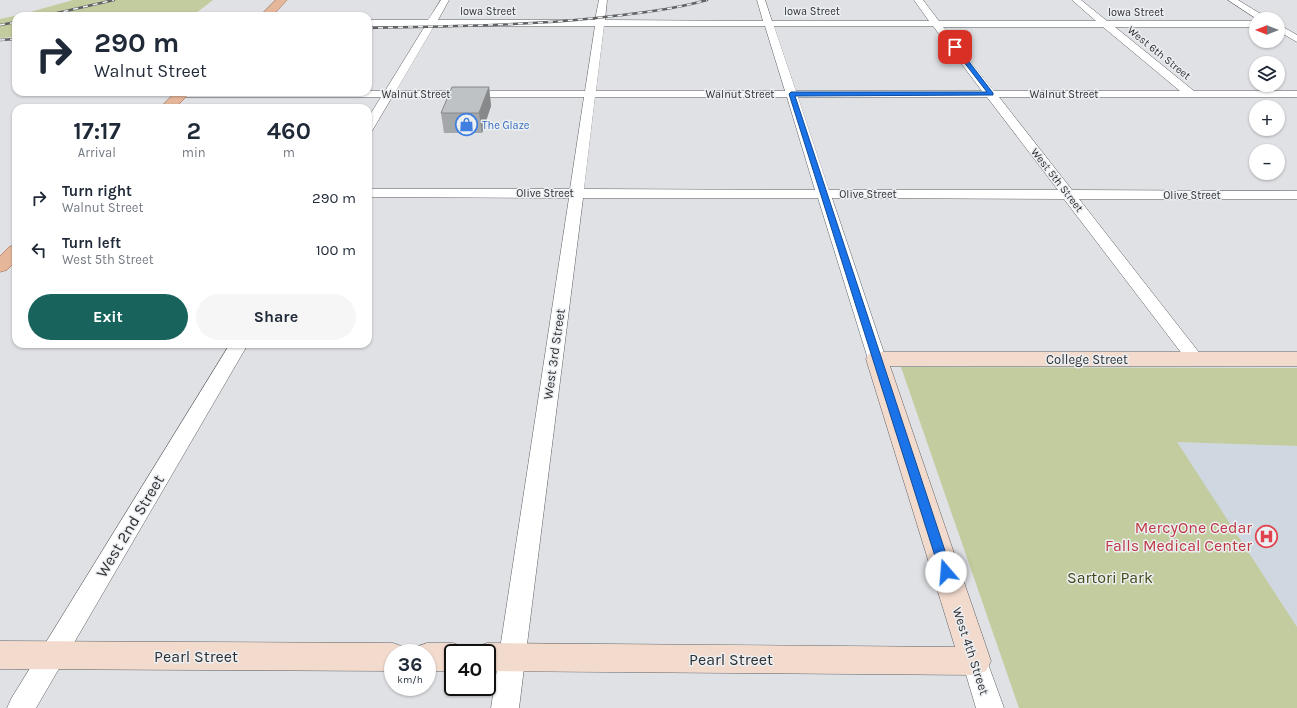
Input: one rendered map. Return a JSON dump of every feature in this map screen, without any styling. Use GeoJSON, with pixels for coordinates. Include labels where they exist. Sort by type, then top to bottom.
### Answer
{"type":"FeatureCollection","features":[{"type":"Feature","properties":{"kind":"main road"},"geometry":{"type":"LineString","coordinates":[[270,12],[282,0]]}},
{"type":"Feature","properties":{"kind":"main road"},"geometry":{"type":"LineString","coordinates":[[171,104],[180,96]]}},
{"type":"Feature","properties":{"kind":"main road"},"geometry":{"type":"LineString","coordinates":[[0,266],[12,255]]}},
{"type":"Feature","properties":{"kind":"street"},"geometry":{"type":"LineString","coordinates":[[372,122],[445,0]]}},
{"type":"Feature","properties":{"kind":"street","name":"West 3rd Street"},"geometry":{"type":"LineString","coordinates":[[505,708],[499,658],[576,193],[603,0]]}},
{"type":"Feature","properties":{"kind":"street","name":"West 4th Street"},"geometry":{"type":"LineString","coordinates":[[761,0],[990,708]]}},
{"type":"Feature","properties":{"kind":"street","name":"West 5th Street"},"geometry":{"type":"LineString","coordinates":[[918,0],[1195,359]]}},
{"type":"Feature","properties":{"kind":"street","name":"West 6th Street"},"geometry":{"type":"LineString","coordinates":[[1076,0],[1191,94]]}},
{"type":"Feature","properties":{"kind":"street"},"geometry":{"type":"LineString","coordinates":[[1232,0],[1252,12]]}},
{"type":"Feature","properties":{"kind":"street","name":"Iowa Street"},"geometry":{"type":"LineString","coordinates":[[372,23],[1249,24]]}},
{"type":"Feature","properties":{"kind":"street"},"geometry":{"type":"LineString","coordinates":[[1285,24],[1293,24]]}},
{"type":"Feature","properties":{"kind":"street"},"geometry":{"type":"LineString","coordinates":[[1285,31],[1297,39]]}},
{"type":"Feature","properties":{"kind":"street","name":"Walnut Street"},"geometry":{"type":"LineString","coordinates":[[372,94],[1297,94]]}},
{"type":"Feature","properties":{"kind":"street","name":"Olive Street"},"geometry":{"type":"LineString","coordinates":[[372,193],[1297,195]]}},
{"type":"Feature","properties":{"kind":"street","name":"West 2nd Street"},"geometry":{"type":"LineString","coordinates":[[21,708],[237,348]]}},
{"type":"Feature","properties":{"kind":"street","name":"College Street"},"geometry":{"type":"LineString","coordinates":[[877,359],[1297,359]]}},
{"type":"Feature","properties":{"kind":"street","name":"Pearl Street"},"geometry":{"type":"LineString","coordinates":[[0,655],[384,657]]}},
{"type":"Feature","properties":{"kind":"street","name":"Pearl Street"},"geometry":{"type":"LineString","coordinates":[[499,658],[975,661]]}},
{"type":"Feature","properties":{"kind":"shaded area","name":"MercyOne Cedar Falls Medical Center"},"geometry":{"type":"Polygon","coordinates":[[[1176,442],[1297,446],[1297,627],[1176,442]]]}},
{"type":"Feature","properties":{"kind":"green space"},"geometry":{"type":"Polygon","coordinates":[[[73,0],[213,0],[197,12],[30,12],[73,0]]]}},
{"type":"Feature","properties":{"kind":"green space"},"geometry":{"type":"Polygon","coordinates":[[[12,16],[12,37],[0,38],[0,19],[12,16]]]}},
{"type":"Feature","properties":{"kind":"green space","name":"Sartori Park"},"geometry":{"type":"Polygon","coordinates":[[[901,367],[1297,368],[1297,446],[1177,442],[1297,627],[1297,708],[1019,708],[901,367]]]}},
{"type":"Feature","properties":{"kind":"building"},"geometry":{"type":"Polygon","coordinates":[[[452,87],[489,87],[479,113],[441,113],[452,87]]]}},
{"type":"Feature","properties":{"kind":"railway"},"geometry":{"type":"LineString","coordinates":[[62,12],[114,0]]}},
{"type":"Feature","properties":{"kind":"railway"},"geometry":{"type":"LineString","coordinates":[[372,28],[568,21],[652,11],[707,0]]}},
{"type":"Feature","properties":{"kind":"railway"},"geometry":{"type":"LineString","coordinates":[[0,25],[12,23]]}},
{"type":"Feature","properties":{"kind":"railway"},"geometry":{"type":"LineString","coordinates":[[0,40],[12,39]]}},
{"type":"Feature","properties":{"kind":"place","name":"The Glaze"},"geometry":{"type":"Point","coordinates":[466,125]}},
{"type":"Feature","properties":{"kind":"place","name":"MercyOne Cedar Falls Medical Center"},"geometry":{"type":"Point","coordinates":[1267,536]}},
{"type":"Feature","properties":{"kind":"route"},"geometry":{"type":"LineString","coordinates":[[946,572],[791,94],[991,94],[955,47]]}}]}
